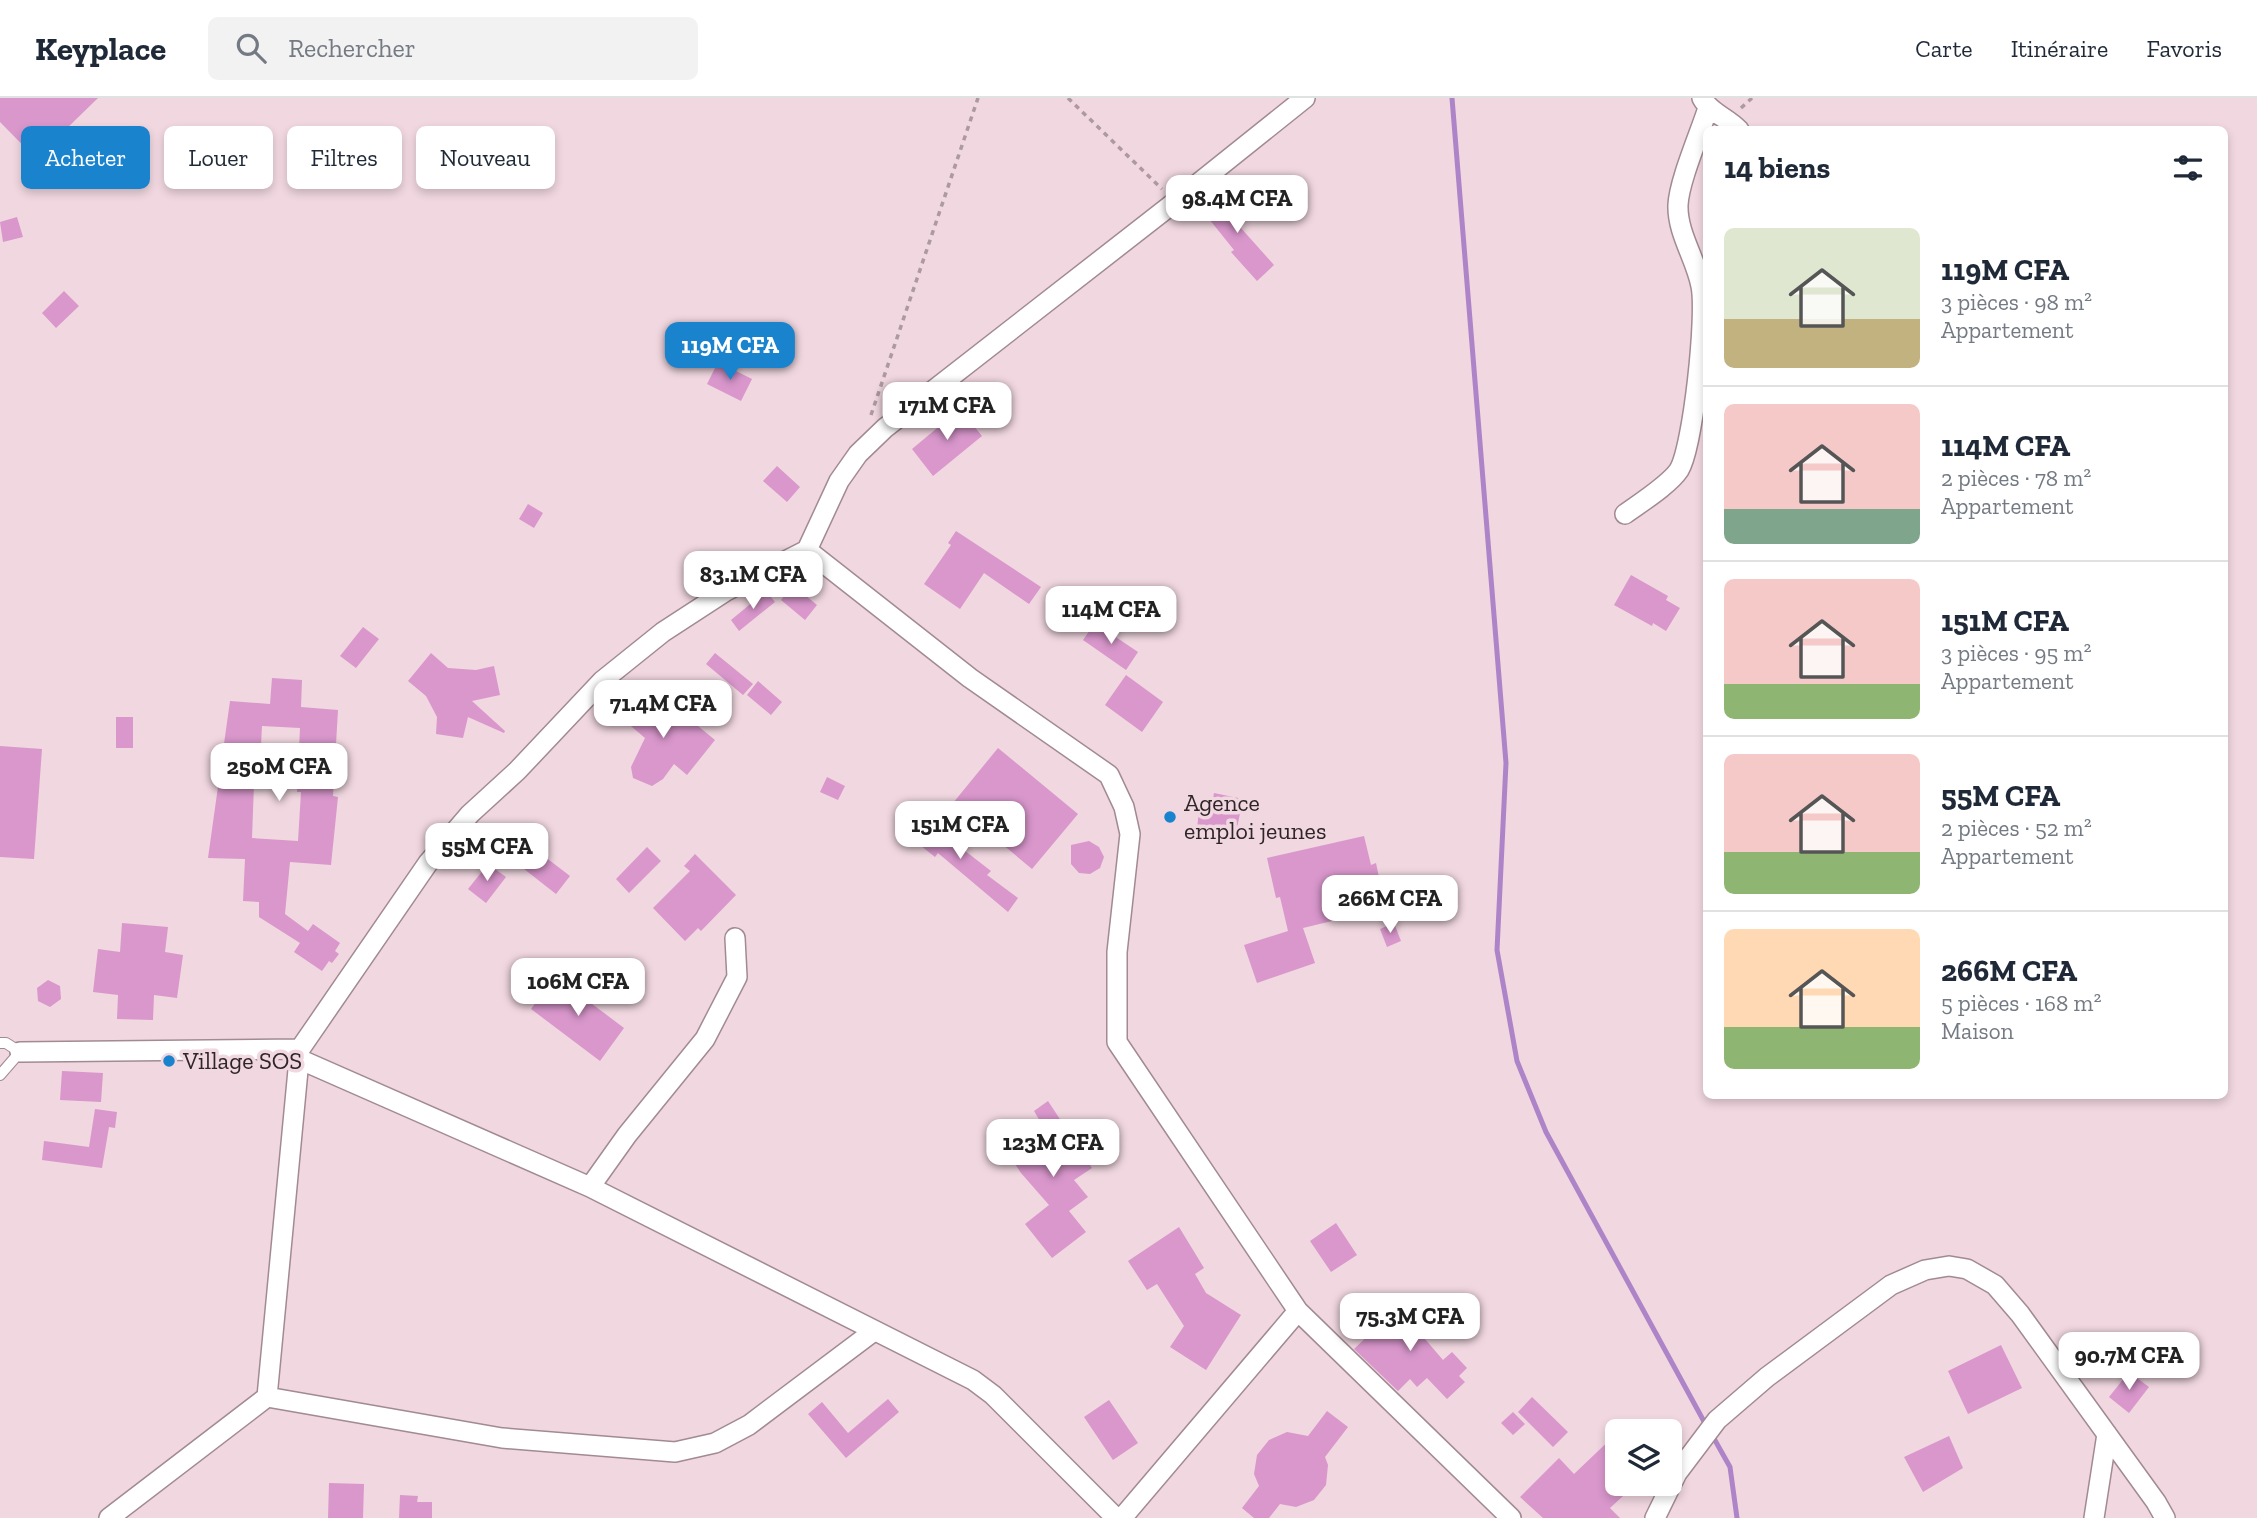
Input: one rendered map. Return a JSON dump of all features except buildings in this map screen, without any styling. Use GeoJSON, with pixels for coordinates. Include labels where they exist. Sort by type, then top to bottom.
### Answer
{"type":"FeatureCollection","features":[{"type":"Feature","properties":{"kind":"street"},"geometry":{"type":"LineString","coordinates":[[109,1518],[267,1397],[300,1054],[428,863],[470,814],[517,771],[602,681],[663,632],[726,591],[807,550],[839,481],[858,454],[884,428],[1305,98]]}},
{"type":"Feature","properties":{"kind":"street"},"geometry":{"type":"LineString","coordinates":[[1625,514],[1678,472],[1685,456],[1700,360],[1703,310],[1701,288],[1683,233],[1678,202],[1705,103],[1729,118],[1736,126]]}},
{"type":"Feature","properties":{"kind":"street"},"geometry":{"type":"LineString","coordinates":[[807,550],[970,678],[1109,775],[1124,807],[1130,834],[1117,952],[1117,1042],[1298,1311],[1511,1518]]}},
{"type":"Feature","properties":{"kind":"street"},"geometry":{"type":"LineString","coordinates":[[590,1187],[627,1135],[705,1039],[737,977],[735,938]]}},
{"type":"Feature","properties":{"kind":"street"},"geometry":{"type":"LineString","coordinates":[[20,1052],[300,1054],[590,1187],[973,1380],[993,1395],[1116,1518]]}},
{"type":"Feature","properties":{"kind":"street"},"geometry":{"type":"LineString","coordinates":[[1655,1518],[1677,1473],[1717,1420],[1767,1377],[1891,1285],[1925,1270],[1949,1266],[1967,1269],[1995,1284],[2020,1314],[2160,1510],[2176,1518]]}},
{"type":"Feature","properties":{"kind":"street"},"geometry":{"type":"LineString","coordinates":[[1122,1518],[1298,1311]]}},
{"type":"Feature","properties":{"kind":"street"},"geometry":{"type":"LineString","coordinates":[[267,1397],[502,1438],[675,1452],[715,1443],[749,1425],[874,1331]]}},
{"type":"Feature","properties":{"kind":"street"},"geometry":{"type":"LineString","coordinates":[[2094,1518],[2107,1434]]}},
{"type":"Feature","properties":{"kind":"lane"},"geometry":{"type":"LineString","coordinates":[[0,1043],[6,1043],[20,1052],[0,1075]]}},
{"type":"Feature","properties":{"kind":"path"},"geometry":{"type":"LineString","coordinates":[[858,454],[978,98]]}},
{"type":"Feature","properties":{"kind":"path"},"geometry":{"type":"LineString","coordinates":[[1068,98],[1175,202]]}},
{"type":"Feature","properties":{"kind":"waterway"},"geometry":{"type":"LineString","coordinates":[[1452,98],[1506,763],[1497,950],[1517,1061],[1546,1132],[1707,1427]]}},
{"type":"Feature","properties":{"kind":"waterway"},"geometry":{"type":"LineString","coordinates":[[1712,1435],[1730,1467],[1737,1518]]}},
{"type":"Feature","properties":{"kind":"place","name":"Agence emploi jeunes"},"geometry":{"type":"Point","coordinates":[1170,817]}},
{"type":"Feature","properties":{"kind":"place","name":"Village SOS"},"geometry":{"type":"Point","coordinates":[169,1061]}}]}
